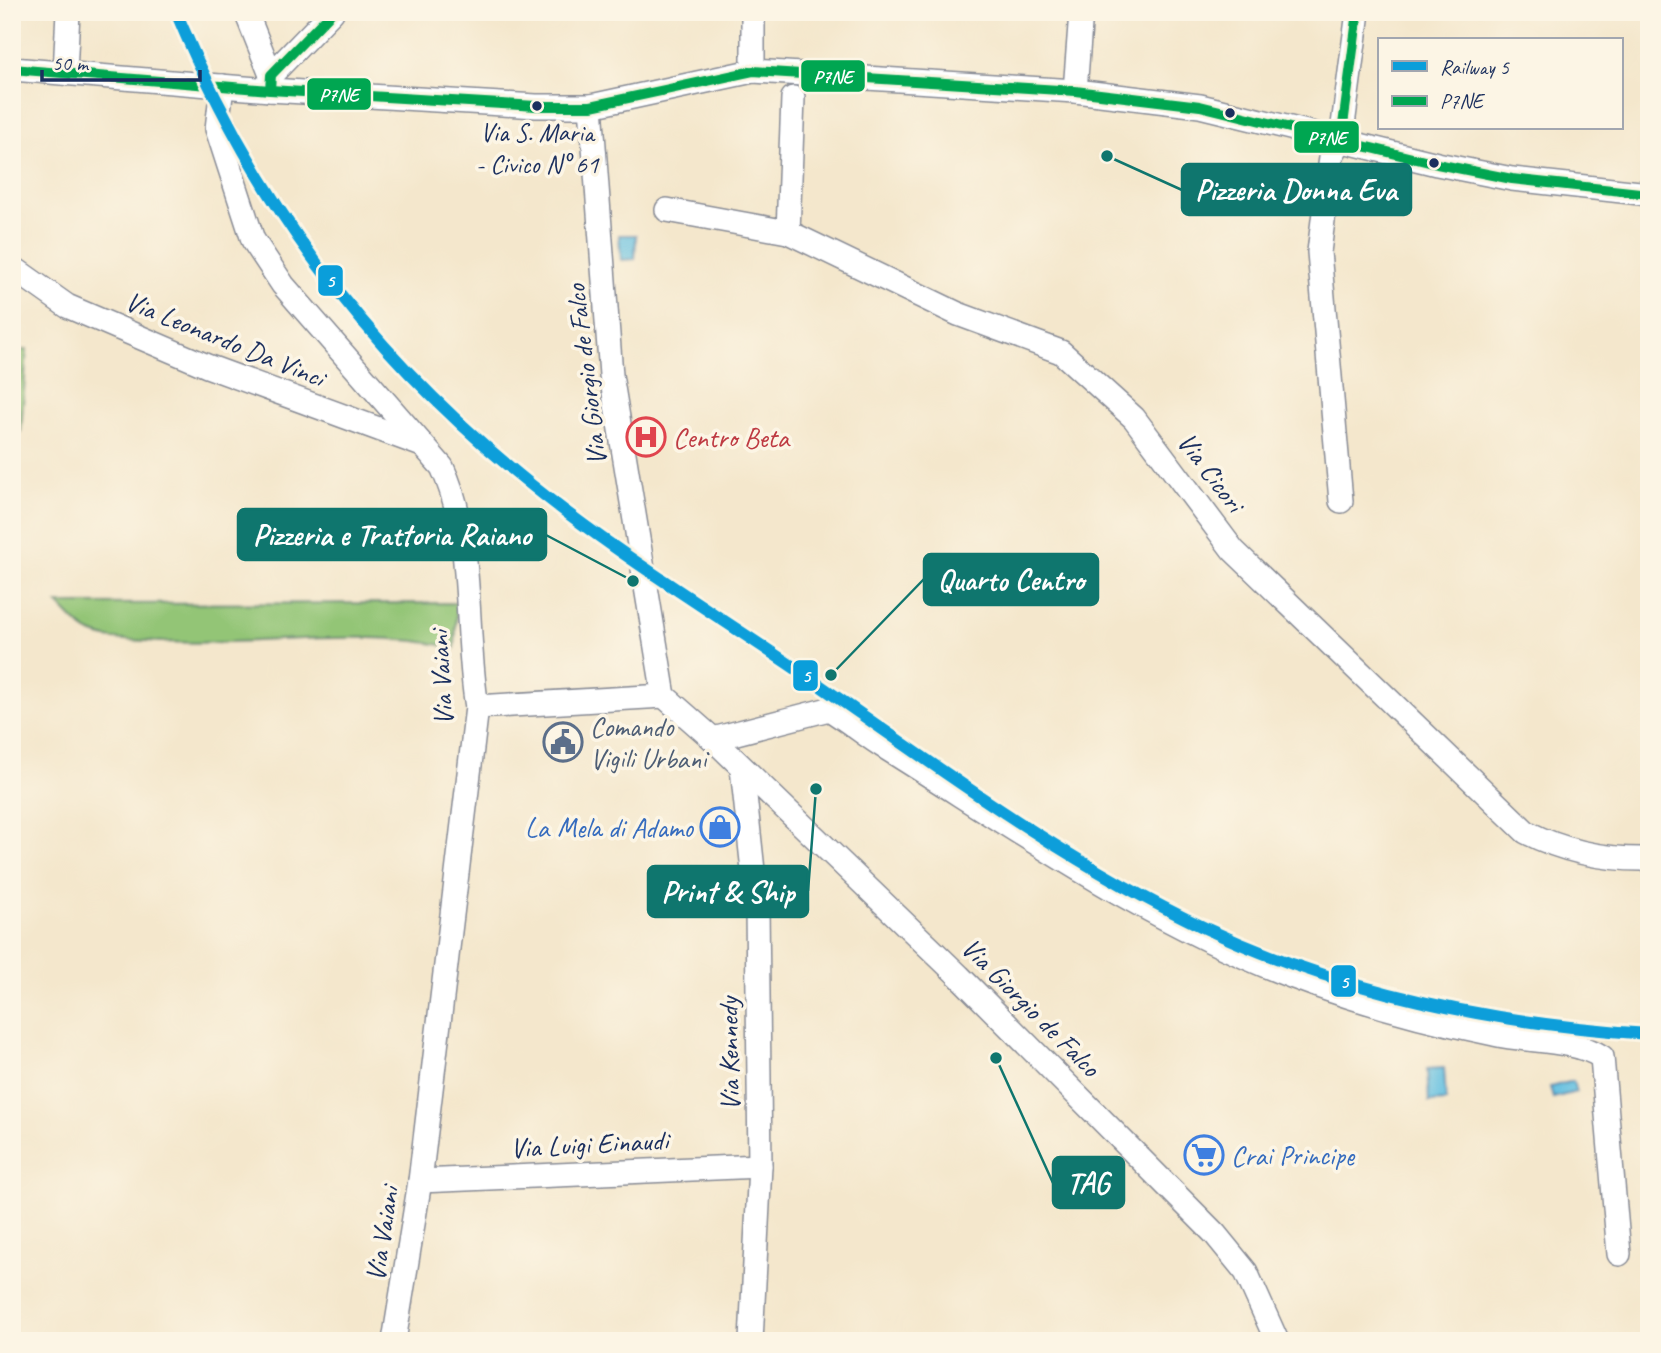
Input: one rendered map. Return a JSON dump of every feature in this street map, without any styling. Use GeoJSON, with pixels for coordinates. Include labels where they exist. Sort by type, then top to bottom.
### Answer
{"type":"FeatureCollection","features":[{"type":"Feature","properties":{"kind":"street"},"geometry":{"type":"LineString","coordinates":[[65,73],[68,12]]}},
{"type":"Feature","properties":{"kind":"street"},"geometry":{"type":"LineString","coordinates":[[246,12],[271,83]]}},
{"type":"Feature","properties":{"kind":"street"},"geometry":{"type":"LineString","coordinates":[[271,83],[332,12]]}},
{"type":"Feature","properties":{"kind":"street"},"geometry":{"type":"LineString","coordinates":[[753,12],[753,71]]}},
{"type":"Feature","properties":{"kind":"street"},"geometry":{"type":"LineString","coordinates":[[1075,91],[1081,12]]}},
{"type":"Feature","properties":{"kind":"street"},"geometry":{"type":"LineString","coordinates":[[1341,501],[1320,252],[1331,157],[1341,141],[1358,12]]}},
{"type":"Feature","properties":{"kind":"street"},"geometry":{"type":"LineString","coordinates":[[12,69],[222,86],[271,83],[591,106],[753,71],[1075,91],[1200,106],[1512,179],[1649,194]]}},
{"type":"Feature","properties":{"kind":"street","name":"Via Vaiani"},"geometry":{"type":"LineString","coordinates":[[222,86],[217,130],[253,240],[283,285],[442,467],[453,491],[460,518],[471,671],[477,707],[421,1181],[394,1341]]}},
{"type":"Feature","properties":{"kind":"street"},"geometry":{"type":"LineString","coordinates":[[788,232],[793,98]]}},
{"type":"Feature","properties":{"kind":"street","name":"Via Giorgio de Falco"},"geometry":{"type":"LineString","coordinates":[[591,106],[611,375],[664,696],[713,738],[959,976],[1215,1234],[1246,1272],[1277,1341]]}},
{"type":"Feature","properties":{"kind":"street","name":"Via Cicori"},"geometry":{"type":"LineString","coordinates":[[667,210],[788,232],[958,314],[1061,352],[1134,418],[1233,550],[1526,832],[1556,847],[1589,855],[1649,859]]}},
{"type":"Feature","properties":{"kind":"street","name":"Via Leonardo Da Vinci"},"geometry":{"type":"LineString","coordinates":[[12,267],[67,306],[207,366],[425,446]]}},
{"type":"Feature","properties":{"kind":"street"},"geometry":{"type":"LineString","coordinates":[[477,707],[664,696]]}},
{"type":"Feature","properties":{"kind":"street"},"geometry":{"type":"LineString","coordinates":[[713,738],[829,709],[1041,849],[1104,887],[1205,939],[1294,977],[1443,1024],[1510,1038],[1588,1048],[1602,1057],[1619,1254]]}},
{"type":"Feature","properties":{"kind":"street","name":"Via Kennedy"},"geometry":{"type":"LineString","coordinates":[[742,768],[757,908],[760,1166],[751,1341]]}},
{"type":"Feature","properties":{"kind":"street","name":"Via Luigi Einaudi"},"geometry":{"type":"LineString","coordinates":[[421,1181],[760,1166]]}},
{"type":"Feature","properties":{"kind":"green space"},"geometry":{"type":"Polygon","coordinates":[[[12,350],[27,350],[21,432],[12,432],[12,350]]]}},
{"type":"Feature","properties":{"kind":"green space"},"geometry":{"type":"Polygon","coordinates":[[[457,603],[455,648],[379,638],[185,643],[118,640],[85,630],[58,604],[457,603]]]}},
{"type":"Feature","properties":{"kind":"water"},"geometry":{"type":"Polygon","coordinates":[[[619,235],[636,235],[635,259],[621,260],[619,235]]]}},
{"type":"Feature","properties":{"kind":"water"},"geometry":{"type":"Polygon","coordinates":[[[1444,1068],[1446,1101],[1429,1102],[1427,1069],[1444,1068]]]}},
{"type":"Feature","properties":{"kind":"water"},"geometry":{"type":"Polygon","coordinates":[[[1573,1081],[1576,1092],[1553,1098],[1550,1087],[1573,1081]]]}},
{"type":"Feature","properties":{"kind":"rail line","name":"5"},"geometry":{"type":"LineString","coordinates":[[176,12],[240,145],[277,206],[318,265],[362,320],[410,374],[462,425],[552,501],[622,552],[998,809],[1100,872],[1205,928],[1312,971],[1422,1002],[1534,1022],[1649,1034]]}},
{"type":"Feature","properties":{"kind":"transit line","name":"P7NE"},"geometry":{"type":"LineString","coordinates":[[270,90],[271,75],[332,12]]}},
{"type":"Feature","properties":{"kind":"transit line","name":"P7NE"},"geometry":{"type":"LineString","coordinates":[[1341,140],[1358,12]]}},
{"type":"Feature","properties":{"kind":"transit line","name":"P7NE"},"geometry":{"type":"LineString","coordinates":[[12,69],[270,90],[536,106],[591,106],[753,71],[1075,91],[1200,106],[1437,164],[1512,179],[1649,194]]}},
{"type":"Feature","properties":{"kind":"place","name":"Via S. Maria - Civico N° 61"},"geometry":{"type":"Point","coordinates":[537,106]}},
{"type":"Feature","properties":{"kind":"place","name":"Pizzeria Donna Eva"},"geometry":{"type":"Point","coordinates":[1107,156]}},
{"type":"Feature","properties":{"kind":"place","name":"Centro Beta"},"geometry":{"type":"Point","coordinates":[646,437]}},
{"type":"Feature","properties":{"kind":"place","name":"Pizzeria e Trattoria Raiano"},"geometry":{"type":"Point","coordinates":[633,581]}},
{"type":"Feature","properties":{"kind":"place","name":"Quarto Centro"},"geometry":{"type":"Point","coordinates":[831,675]}},
{"type":"Feature","properties":{"kind":"place","name":"Comando Vigili Urbani"},"geometry":{"type":"Point","coordinates":[563,742]}},
{"type":"Feature","properties":{"kind":"place","name":"Print & Ship"},"geometry":{"type":"Point","coordinates":[816,789]}},
{"type":"Feature","properties":{"kind":"place","name":"La Mela di Adamo"},"geometry":{"type":"Point","coordinates":[720,827]}},
{"type":"Feature","properties":{"kind":"place","name":"TAG"},"geometry":{"type":"Point","coordinates":[996,1058]}},
{"type":"Feature","properties":{"kind":"place","name":"Crai Principe"},"geometry":{"type":"Point","coordinates":[1204,1155]}}]}
